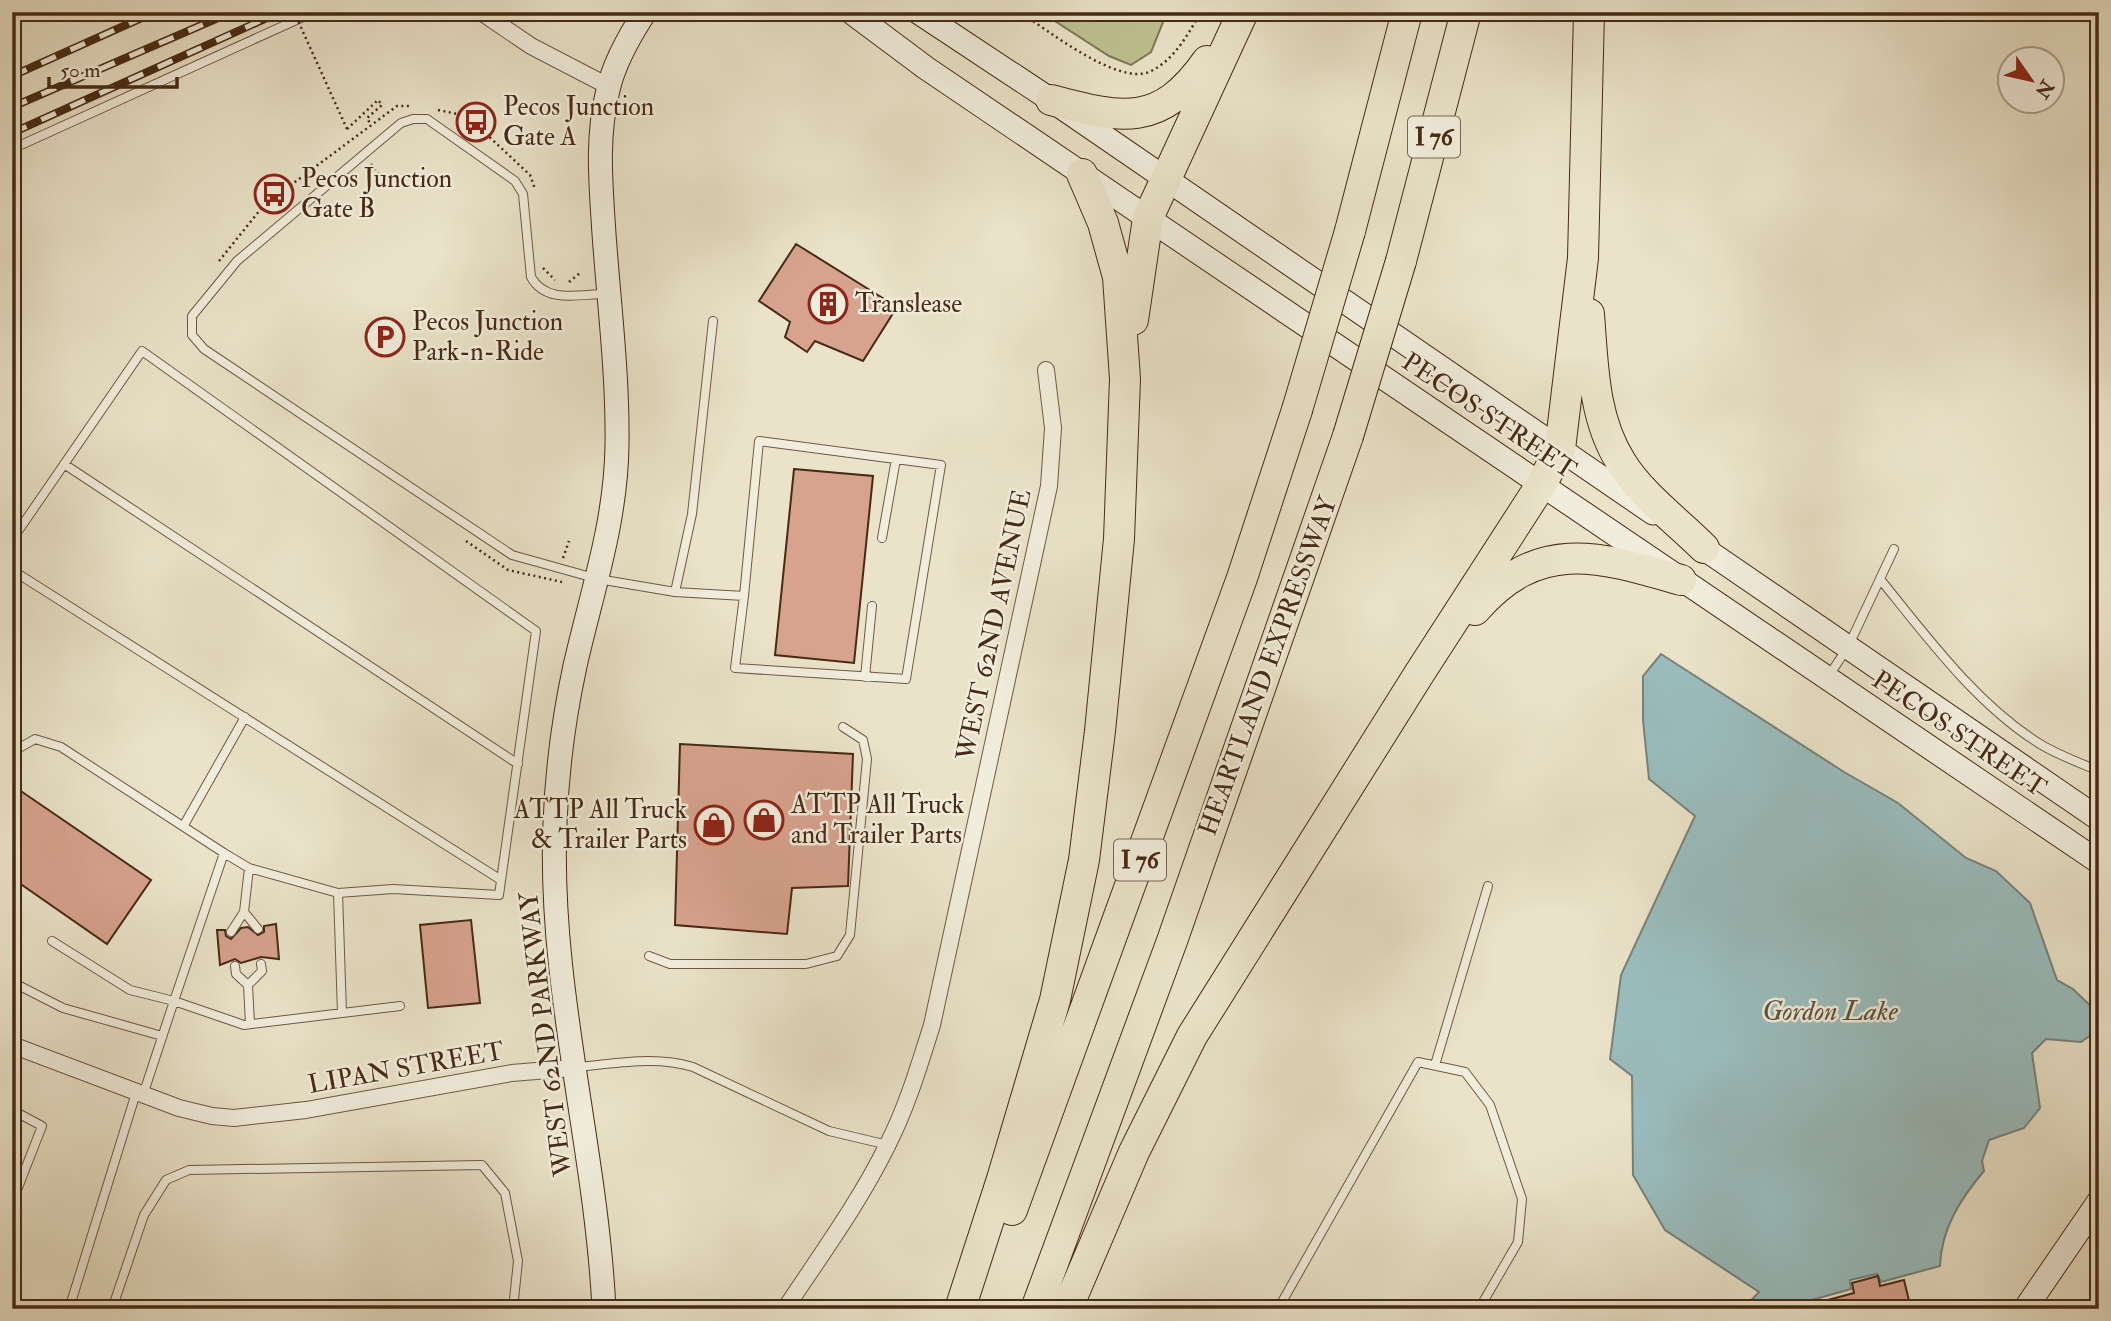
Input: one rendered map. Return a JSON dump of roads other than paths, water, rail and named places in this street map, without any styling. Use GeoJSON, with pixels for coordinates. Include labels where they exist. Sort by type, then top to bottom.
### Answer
{"type":"FeatureCollection","features":[{"type":"Feature","properties":{"kind":"highway"},"geometry":{"type":"LineString","coordinates":[[1051,100],[1118,116],[1150,110],[1170,102],[1189,87],[1242,12]]}},
{"type":"Feature","properties":{"kind":"highway"},"geometry":{"type":"LineString","coordinates":[[960,1309],[1055,1000],[1084,860],[1119,539],[1125,379],[1148,218],[1242,12]]}},
{"type":"Feature","properties":{"kind":"highway","name":"HEARTLAND EXPRESSWAY"},"geometry":{"type":"LineString","coordinates":[[977,1309],[1237,591],[1297,410],[1350,231],[1407,12]]}},
{"type":"Feature","properties":{"kind":"highway","name":"HEARTLAND EXPRESSWAY"},"geometry":{"type":"LineString","coordinates":[[1036,1309],[1172,941],[1348,436],[1401,261],[1466,12]]}},
{"type":"Feature","properties":{"kind":"highway"},"geometry":{"type":"LineString","coordinates":[[1067,1309],[1134,1152],[1192,1036],[1541,485],[1560,449],[1583,258],[1589,12]]}},
{"type":"Feature","properties":{"kind":"highway"},"geometry":{"type":"LineString","coordinates":[[1082,174],[1103,223],[1118,276],[1125,379]]}},
{"type":"Feature","properties":{"kind":"highway"},"geometry":{"type":"LineString","coordinates":[[1583,258],[1596,391],[1606,433],[1621,463],[1637,483],[1704,548]]}},
{"type":"Feature","properties":{"kind":"highway"},"geometry":{"type":"LineString","coordinates":[[1419,674],[1488,595],[1507,579],[1537,564],[1583,556],[1681,580]]}},
{"type":"Feature","properties":{"kind":"main road","name":"PECOS STREET"},"geometry":{"type":"LineString","coordinates":[[851,12],[926,68],[2099,862]]}},
{"type":"Feature","properties":{"kind":"main road","name":"PECOS STREET"},"geometry":{"type":"LineString","coordinates":[[918,12],[1165,177],[2099,819]]}},
{"type":"Feature","properties":{"kind":"main road","name":"WEST 62ND PARKWAY"},"geometry":{"type":"LineString","coordinates":[[604,1309],[597,1214],[572,1068],[555,904],[555,823],[568,704],[611,525],[617,456],[600,142],[608,86],[644,15]]}},
{"type":"Feature","properties":{"kind":"main road"},"geometry":{"type":"LineString","coordinates":[[2025,1309],[2099,1201]]}},
{"type":"Feature","properties":{"kind":"street"},"geometry":{"type":"LineString","coordinates":[[481,12],[531,46],[608,86]]}},
{"type":"Feature","properties":{"kind":"street","name":"WEST 62ND AVENUE"},"geometry":{"type":"LineString","coordinates":[[785,1309],[845,1218],[888,1145],[915,1079],[932,1026],[1049,486],[1053,428],[1046,370]]}},
{"type":"Feature","properties":{"kind":"street","name":"LIPAN STREET"},"geometry":{"type":"LineString","coordinates":[[12,1045],[140,1094],[212,1116],[262,1117],[512,1073],[572,1068]]}},
{"type":"Feature","properties":{"kind":"lane"},"geometry":{"type":"LineString","coordinates":[[12,149],[314,12]]}},
{"type":"Feature","properties":{"kind":"lane"},"geometry":{"type":"LineString","coordinates":[[608,294],[561,295],[542,291],[531,277],[523,194],[515,181],[427,119],[413,118],[401,123],[237,261],[197,308],[191,325],[192,335],[197,343],[217,359],[498,547],[526,560],[598,579],[675,592],[744,596]]}},
{"type":"Feature","properties":{"kind":"lane"},"geometry":{"type":"LineString","coordinates":[[675,592],[692,514],[713,321]]}},
{"type":"Feature","properties":{"kind":"lane"},"geometry":{"type":"LineString","coordinates":[[12,540],[142,351],[536,631],[499,895],[393,889],[338,893],[249,868],[61,747],[35,739],[12,752]]}},
{"type":"Feature","properties":{"kind":"lane"},"geometry":{"type":"LineString","coordinates":[[759,441],[896,459],[940,465],[906,679],[735,668],[759,441]]}},
{"type":"Feature","properties":{"kind":"lane"},"geometry":{"type":"LineString","coordinates":[[883,538],[896,459]]}},
{"type":"Feature","properties":{"kind":"lane"},"geometry":{"type":"LineString","coordinates":[[64,464],[518,764]]}},
{"type":"Feature","properties":{"kind":"lane"},"geometry":{"type":"LineString","coordinates":[[1827,678],[1848,647],[1894,549]]}},
{"type":"Feature","properties":{"kind":"lane"},"geometry":{"type":"LineString","coordinates":[[12,570],[501,880]]}},
{"type":"Feature","properties":{"kind":"lane"},"geometry":{"type":"LineString","coordinates":[[1880,579],[1942,654],[2004,717],[2041,745],[2099,771]]}},
{"type":"Feature","properties":{"kind":"lane"},"geometry":{"type":"LineString","coordinates":[[865,677],[872,606]]}},
{"type":"Feature","properties":{"kind":"lane"},"geometry":{"type":"LineString","coordinates":[[184,825],[245,717]]}},
{"type":"Feature","properties":{"kind":"lane"},"geometry":{"type":"LineString","coordinates":[[649,956],[670,964],[806,964],[837,956],[850,935],[867,759],[863,740],[843,727]]}},
{"type":"Feature","properties":{"kind":"lane"},"geometry":{"type":"LineString","coordinates":[[69,1309],[224,853]]}},
{"type":"Feature","properties":{"kind":"lane"},"geometry":{"type":"LineString","coordinates":[[231,932],[244,912],[249,868]]}},
{"type":"Feature","properties":{"kind":"lane"},"geometry":{"type":"LineString","coordinates":[[1435,1065],[1488,886]]}},
{"type":"Feature","properties":{"kind":"lane"},"geometry":{"type":"LineString","coordinates":[[338,893],[342,1013]]}},
{"type":"Feature","properties":{"kind":"lane"},"geometry":{"type":"LineString","coordinates":[[244,912],[258,929]]}},
{"type":"Feature","properties":{"kind":"lane"},"geometry":{"type":"LineString","coordinates":[[52,941],[130,990],[250,1024],[401,1006]]}},
{"type":"Feature","properties":{"kind":"lane"},"geometry":{"type":"LineString","coordinates":[[248,985],[262,971],[261,964]]}},
{"type":"Feature","properties":{"kind":"lane"},"geometry":{"type":"LineString","coordinates":[[235,966],[236,974],[248,985],[250,1024]]}},
{"type":"Feature","properties":{"kind":"lane"},"geometry":{"type":"LineString","coordinates":[[12,982],[63,1008],[162,1036]]}},
{"type":"Feature","properties":{"kind":"lane","name":"LIPAN STREET"},"geometry":{"type":"LineString","coordinates":[[572,1068],[658,1059],[674,1061],[704,1072],[829,1131],[888,1145]]}},
{"type":"Feature","properties":{"kind":"lane"},"geometry":{"type":"LineString","coordinates":[[1278,1309],[1418,1062],[1465,1072],[1490,1105],[1522,1199],[1518,1242],[1479,1309]]}},
{"type":"Feature","properties":{"kind":"lane"},"geometry":{"type":"LineString","coordinates":[[12,1110],[42,1126],[12,1203]]}},
{"type":"Feature","properties":{"kind":"lane"},"geometry":{"type":"LineString","coordinates":[[113,1309],[144,1215],[166,1180],[189,1170],[482,1165],[505,1193],[518,1261],[513,1309]]}},
{"type":"Feature","properties":{"kind":"water","name":"Gordon Lake"},"geometry":{"type":"Polygon","coordinates":[[[1661,654],[1844,772],[1898,803],[1966,858],[1996,871],[2030,903],[2057,980],[2073,989],[2097,1012],[2098,1030],[2081,1042],[2046,1039],[2032,1053],[2040,1108],[2024,1128],[1989,1140],[1982,1161],[1984,1171],[1968,1192],[1948,1227],[1940,1266],[1881,1282],[1877,1274],[1850,1280],[1851,1289],[1797,1304],[1794,1309],[1743,1309],[1759,1292],[1665,1230],[1633,1175],[1632,1076],[1610,1059],[1621,975],[1695,816],[1649,779],[1643,720],[1643,676],[1661,654]]]}},
{"type":"Feature","properties":{"kind":"railway"},"geometry":{"type":"LineString","coordinates":[[12,76],[155,12]]}},
{"type":"Feature","properties":{"kind":"railway"},"geometry":{"type":"LineString","coordinates":[[12,107],[232,12]]}},
{"type":"Feature","properties":{"kind":"railway"},"geometry":{"type":"LineString","coordinates":[[12,133],[280,12]]}},
{"type":"Feature","properties":{"kind":"place","name":"Pecos Junction Gate A"},"geometry":{"type":"Point","coordinates":[476,122]}},
{"type":"Feature","properties":{"kind":"place","name":"Pecos Junction Gate B"},"geometry":{"type":"Point","coordinates":[274,194]}},
{"type":"Feature","properties":{"kind":"place","name":"Translease"},"geometry":{"type":"Point","coordinates":[828,304]}},
{"type":"Feature","properties":{"kind":"place","name":"Pecos Junction Park-n-Ride"},"geometry":{"type":"Point","coordinates":[385,337]}},
{"type":"Feature","properties":{"kind":"place","name":"ATTP All Truck and Trailer Parts"},"geometry":{"type":"Point","coordinates":[764,820]}},
{"type":"Feature","properties":{"kind":"place","name":"ATTP All Truck & Trailer Parts"},"geometry":{"type":"Point","coordinates":[714,825]}}]}
